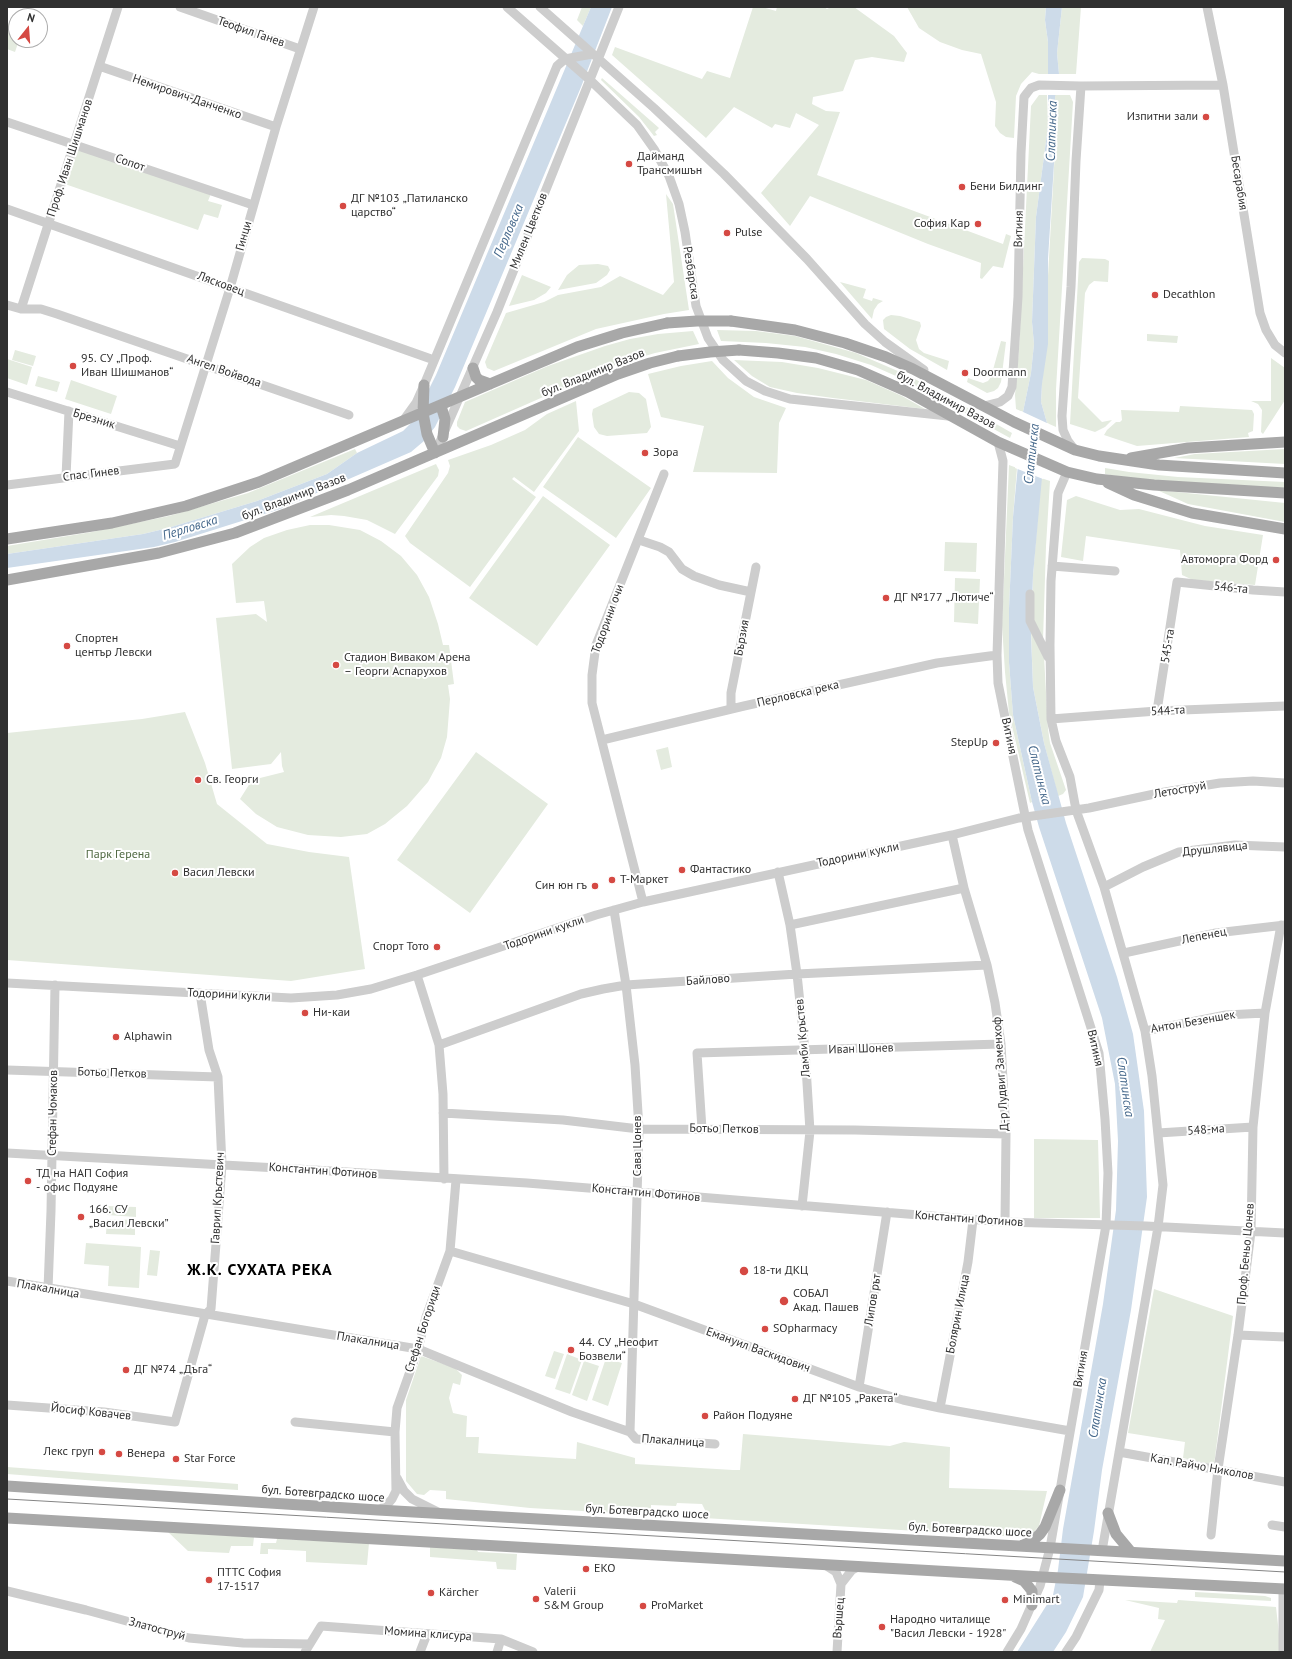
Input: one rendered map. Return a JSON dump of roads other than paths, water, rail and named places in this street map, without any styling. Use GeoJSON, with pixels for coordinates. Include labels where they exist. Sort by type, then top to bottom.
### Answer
{"type":"FeatureCollection","features":[{"type":"Feature","properties":{"kind":"main road","name":"бул. Владимир Вазов"},"geometry":{"type":"LineString","coordinates":[[7,539],[112,523],[186,506],[259,482],[441,406],[576,347],[667,323],[697,321],[731,321],[795,330],[845,343],[886,357],[913,369],[1014,422],[1054,442],[1075,450],[1159,465],[1285,473]]}},
{"type":"Feature","properties":{"kind":"main road","name":"бул. Владимир Вазов"},"geometry":{"type":"LineString","coordinates":[[7,580],[159,553],[235,533],[348,490],[618,374],[650,363],[678,356],[739,350],[816,358],[858,370],[908,392],[1011,449],[1066,472],[1097,478],[1154,485],[1285,493]]}},
{"type":"Feature","properties":{"kind":"main road"},"geometry":{"type":"LineString","coordinates":[[473,368],[476,377],[479,380],[490,384]]}},
{"type":"Feature","properties":{"kind":"main road"},"geometry":{"type":"LineString","coordinates":[[424,385],[423,413],[427,434],[435,453]]}},
{"type":"Feature","properties":{"kind":"main road"},"geometry":{"type":"LineString","coordinates":[[441,406],[445,419],[443,437]]}},
{"type":"Feature","properties":{"kind":"main road"},"geometry":{"type":"LineString","coordinates":[[1123,459],[1188,448],[1285,442]]}},
{"type":"Feature","properties":{"kind":"main road"},"geometry":{"type":"LineString","coordinates":[[1097,478],[1134,495],[1192,513],[1285,529]]}},
{"type":"Feature","properties":{"kind":"main road","name":"бул. Ботевградско шосе"},"geometry":{"type":"LineString","coordinates":[[7,1486],[442,1514],[1285,1561]]}},
{"type":"Feature","properties":{"kind":"main road"},"geometry":{"type":"LineString","coordinates":[[1020,1546],[1032,1541],[1040,1534],[1048,1522],[1060,1490]]}},
{"type":"Feature","properties":{"kind":"main road"},"geometry":{"type":"LineString","coordinates":[[1108,1513],[1116,1534],[1131,1552]]}},
{"type":"Feature","properties":{"kind":"main road"},"geometry":{"type":"LineString","coordinates":[[7,1518],[1042,1577],[1284,1589]]}},
{"type":"Feature","properties":{"kind":"main road"},"geometry":{"type":"LineString","coordinates":[[1008,1575],[1018,1578],[1028,1585],[1032,1591],[1032,1605]]}},
{"type":"Feature","properties":{"kind":"street","name":"Проф. Иван Шишманов"},"geometry":{"type":"LineString","coordinates":[[21,309],[118,7]]}},
{"type":"Feature","properties":{"kind":"street","name":"Теофил Ганев"},"geometry":{"type":"LineString","coordinates":[[180,7],[300,49]]}},
{"type":"Feature","properties":{"kind":"street","name":"Гинци"},"geometry":{"type":"LineString","coordinates":[[175,464],[230,288],[276,127],[314,7]]}},
{"type":"Feature","properties":{"kind":"street","name":"Резбарска"},"geometry":{"type":"LineString","coordinates":[[507,7],[590,80],[637,125],[654,149],[669,176],[679,204],[685,232],[696,306],[708,338],[723,360],[734,371],[746,381],[765,391],[790,399],[952,416]]}},
{"type":"Feature","properties":{"kind":"street"},"geometry":{"type":"LineString","coordinates":[[540,7],[654,108],[724,174],[807,260],[865,324],[885,342],[947,386]]}},
{"type":"Feature","properties":{"kind":"street","name":"Милен Цветков"},"geometry":{"type":"LineString","coordinates":[[435,453],[473,368],[590,80],[596,57],[619,7]]}},
{"type":"Feature","properties":{"kind":"street","name":"Бесарабия"},"geometry":{"type":"LineString","coordinates":[[1207,7],[1224,85],[1260,313],[1266,330],[1275,345],[1285,353]]}},
{"type":"Feature","properties":{"kind":"street"},"geometry":{"type":"LineString","coordinates":[[402,422],[416,403],[424,385],[557,66],[565,59],[596,57]]}},
{"type":"Feature","properties":{"kind":"street","name":"Немирович-Данченко"},"geometry":{"type":"LineString","coordinates":[[99,66],[276,127]]}},
{"type":"Feature","properties":{"kind":"street","name":"Витиня"},"geometry":{"type":"LineString","coordinates":[[984,406],[997,403],[1004,399],[1008,396],[1012,388],[1018,297],[1021,153],[1024,98],[1030,88],[1039,85],[1224,85]]}},
{"type":"Feature","properties":{"kind":"street"},"geometry":{"type":"LineString","coordinates":[[1075,450],[1068,441],[1063,430],[1062,416],[1071,287],[1076,161],[1081,86]]}},
{"type":"Feature","properties":{"kind":"street","name":"Сопот"},"geometry":{"type":"LineString","coordinates":[[7,122],[253,205]]}},
{"type":"Feature","properties":{"kind":"street","name":"Лясковец"},"geometry":{"type":"LineString","coordinates":[[7,209],[434,360]]}},
{"type":"Feature","properties":{"kind":"street","name":"Ангел Войвода"},"geometry":{"type":"LineString","coordinates":[[7,305],[21,309],[41,309],[57,314],[349,415]]}},
{"type":"Feature","properties":{"kind":"street","name":"Брезник"},"geometry":{"type":"LineString","coordinates":[[7,392],[180,446]]}},
{"type":"Feature","properties":{"kind":"street"},"geometry":{"type":"LineString","coordinates":[[66,477],[69,411]]}},
{"type":"Feature","properties":{"kind":"street","name":"Витиня"},"geometry":{"type":"LineString","coordinates":[[998,442],[1003,461],[997,655],[998,683],[1029,817],[1099,1053],[1108,1173],[1108,1225],[1050,1548],[1032,1605],[1021,1629],[1007,1652]]}},
{"type":"Feature","properties":{"kind":"street","name":"Спас Гинев"},"geometry":{"type":"LineString","coordinates":[[7,485],[175,464]]}},
{"type":"Feature","properties":{"kind":"street"},"geometry":{"type":"LineString","coordinates":[[1066,472],[1058,493],[1052,566],[1050,666],[1051,719],[1056,741],[1070,777],[1076,810],[1104,887],[1124,953],[1145,1031],[1163,1185],[1158,1227],[1102,1551]]}},
{"type":"Feature","properties":{"kind":"street","name":"Тодорини очи"},"geometry":{"type":"LineString","coordinates":[[643,902],[592,703],[592,675],[596,645],[664,474]]}},
{"type":"Feature","properties":{"kind":"street"},"geometry":{"type":"LineString","coordinates":[[638,540],[660,547],[669,552],[682,569],[694,576],[719,585],[751,592]]}},
{"type":"Feature","properties":{"kind":"street"},"geometry":{"type":"LineString","coordinates":[[1052,566],[1115,571]]}},
{"type":"Feature","properties":{"kind":"street","name":"Бързия"},"geometry":{"type":"LineString","coordinates":[[731,709],[732,693],[756,567]]}},
{"type":"Feature","properties":{"kind":"street","name":"546-та"},"geometry":{"type":"LineString","coordinates":[[1177,582],[1285,592]]}},
{"type":"Feature","properties":{"kind":"street","name":"545-та"},"geometry":{"type":"LineString","coordinates":[[1157,711],[1177,582]]}},
{"type":"Feature","properties":{"kind":"street"},"geometry":{"type":"LineString","coordinates":[[1030,594],[1030,620],[1046,652],[1050,666]]}},
{"type":"Feature","properties":{"kind":"street","name":"Перловска река"},"geometry":{"type":"LineString","coordinates":[[602,740],[731,709],[936,663],[997,655]]}},
{"type":"Feature","properties":{"kind":"street","name":"544-та"},"geometry":{"type":"LineString","coordinates":[[1051,719],[1157,711],[1285,706]]}},
{"type":"Feature","properties":{"kind":"street","name":"Летоструй"},"geometry":{"type":"LineString","coordinates":[[1076,810],[1160,793],[1220,783],[1253,781],[1285,783]]}},
{"type":"Feature","properties":{"kind":"street","name":"Тодорини кукли"},"geometry":{"type":"LineString","coordinates":[[7,983],[291,998],[337,995],[371,989],[418,975],[614,910],[643,902],[1029,817],[1076,810]]}},
{"type":"Feature","properties":{"kind":"street","name":"Д-р Лудвиг Заменхоф"},"geometry":{"type":"LineString","coordinates":[[952,835],[964,888],[987,965],[995,1003],[1001,1044],[1006,1134],[1005,1222]]}},
{"type":"Feature","properties":{"kind":"street","name":"Друшлявица"},"geometry":{"type":"LineString","coordinates":[[1104,887],[1178,852],[1235,845],[1285,847]]}},
{"type":"Feature","properties":{"kind":"street","name":"Ламби Кръстев"},"geometry":{"type":"LineString","coordinates":[[778,872],[790,925],[798,974],[805,1051],[810,1131],[802,1206]]}},
{"type":"Feature","properties":{"kind":"street"},"geometry":{"type":"LineString","coordinates":[[790,925],[964,888]]}},
{"type":"Feature","properties":{"kind":"street","name":"Сава Цонев"},"geometry":{"type":"LineString","coordinates":[[614,910],[626,985],[635,1064],[639,1129],[630,1432]]}},
{"type":"Feature","properties":{"kind":"street","name":"Лепенец"},"geometry":{"type":"LineString","coordinates":[[1124,953],[1216,933],[1283,925]]}},
{"type":"Feature","properties":{"kind":"street","name":"Проф. Беньо Цонев"},"geometry":{"type":"LineString","coordinates":[[1212,1535],[1218,1469],[1251,1232],[1254,1127],[1265,1013],[1283,925]]}},
{"type":"Feature","properties":{"kind":"street","name":"Байлово"},"geometry":{"type":"LineString","coordinates":[[439,1045],[556,1003],[603,989],[626,985],[798,974],[987,965]]}},
{"type":"Feature","properties":{"kind":"street"},"geometry":{"type":"LineString","coordinates":[[418,975],[439,1045],[443,1114],[444,1179]]}},
{"type":"Feature","properties":{"kind":"street","name":"Стефан Чомаков"},"geometry":{"type":"LineString","coordinates":[[48,1289],[55,985]]}},
{"type":"Feature","properties":{"kind":"street","name":"Гаврил Кръстевич"},"geometry":{"type":"LineString","coordinates":[[175,1422],[205,1315],[211,1309],[222,1165],[218,1077],[209,1050],[200,993]]}},
{"type":"Feature","properties":{"kind":"street","name":"Антон Безеншек"},"geometry":{"type":"LineString","coordinates":[[1145,1031],[1226,1015],[1265,1013]]}},
{"type":"Feature","properties":{"kind":"street","name":"Иван Шонев"},"geometry":{"type":"LineString","coordinates":[[702,1129],[697,1053],[1001,1044]]}},
{"type":"Feature","properties":{"kind":"street","name":"Ботьо Петков"},"geometry":{"type":"LineString","coordinates":[[7,1070],[218,1077]]}},
{"type":"Feature","properties":{"kind":"street","name":"Ботьо Петков"},"geometry":{"type":"LineString","coordinates":[[443,1114],[563,1120],[639,1129],[1006,1134]]}},
{"type":"Feature","properties":{"kind":"street","name":"548-ма"},"geometry":{"type":"LineString","coordinates":[[1158,1134],[1254,1127]]}},
{"type":"Feature","properties":{"kind":"street","name":"Константин Фотинов"},"geometry":{"type":"LineString","coordinates":[[7,1153],[306,1169],[456,1180],[527,1183],[973,1220],[1060,1225],[1146,1226],[1285,1233]]}},
{"type":"Feature","properties":{"kind":"street","name":"Стефан Богориди"},"geometry":{"type":"LineString","coordinates":[[378,1510],[386,1506],[396,1491],[397,1478],[395,1432],[397,1408],[418,1350],[426,1317],[450,1251],[456,1180]]}},
{"type":"Feature","properties":{"kind":"street","name":"Липов рът"},"geometry":{"type":"LineString","coordinates":[[859,1387],[887,1212]]}},
{"type":"Feature","properties":{"kind":"street","name":"Болярин Илица"},"geometry":{"type":"LineString","coordinates":[[940,1408],[968,1262],[973,1220]]}},
{"type":"Feature","properties":{"kind":"street","name":"Емануил Васкидович"},"geometry":{"type":"LineString","coordinates":[[450,1251],[634,1304],[859,1387],[902,1400],[1070,1431]]}},
{"type":"Feature","properties":{"kind":"street","name":"Плакалница"},"geometry":{"type":"LineString","coordinates":[[7,1281],[418,1350],[572,1412],[630,1432],[636,1439],[715,1444]]}},
{"type":"Feature","properties":{"kind":"street"},"geometry":{"type":"LineString","coordinates":[[1238,1334],[1285,1337]]}},
{"type":"Feature","properties":{"kind":"street","name":"Йосиф Ковачев"},"geometry":{"type":"LineString","coordinates":[[7,1405],[104,1412],[175,1422]]}},
{"type":"Feature","properties":{"kind":"street"},"geometry":{"type":"LineString","coordinates":[[295,1422],[395,1432]]}},
{"type":"Feature","properties":{"kind":"street","name":"Кап. Райчо Николов"},"geometry":{"type":"LineString","coordinates":[[1119,1452],[1285,1482]]}},
{"type":"Feature","properties":{"kind":"street"},"geometry":{"type":"LineString","coordinates":[[397,1478],[404,1491],[412,1499],[442,1514]]}},
{"type":"Feature","properties":{"kind":"street"},"geometry":{"type":"LineString","coordinates":[[1272,1526],[1285,1527]]}},
{"type":"Feature","properties":{"kind":"street","name":"Вършец"},"geometry":{"type":"LineString","coordinates":[[822,1564],[836,1572],[842,1584],[837,1652]]}},
{"type":"Feature","properties":{"kind":"street","name":"Вършец"},"geometry":{"type":"LineString","coordinates":[[842,1584],[852,1570],[860,1566]]}},
{"type":"Feature","properties":{"kind":"street"},"geometry":{"type":"LineString","coordinates":[[1066,1652],[1076,1637],[1099,1590],[1100,1580]]}},
{"type":"Feature","properties":{"kind":"street"},"geometry":{"type":"LineString","coordinates":[[1283,1652],[1284,1589]]}},
{"type":"Feature","properties":{"kind":"street","name":"Златоструй"},"geometry":{"type":"LineString","coordinates":[[7,1591],[86,1610],[189,1638],[307,1648]]}},
{"type":"Feature","properties":{"kind":"street","name":"Момина клисура"},"geometry":{"type":"LineString","coordinates":[[307,1648],[321,1626],[501,1639],[533,1652]]}},
{"type":"Feature","properties":{"kind":"street"},"geometry":{"type":"LineString","coordinates":[[420,1652],[427,1634]]}},
{"type":"Feature","properties":{"kind":"street"},"geometry":{"type":"LineString","coordinates":[[497,1652],[501,1639]]}},
{"type":"Feature","properties":{"kind":"water","name":"Перловска"},"geometry":{"type":"Polygon","coordinates":[[[591,7],[612,7],[581,87],[455,387],[435,427],[424,441],[411,452],[280,509],[175,542],[154,547],[7,568],[7,554],[143,534],[257,501],[327,474],[357,453],[403,431],[413,421],[436,375],[591,7]]]}},
{"type":"Feature","properties":{"kind":"water","name":"Слатинска"},"geometry":{"type":"Polygon","coordinates":[[[1046,7],[1062,7],[1057,53],[1059,74],[1055,97],[1056,132],[1048,259],[1048,344],[1041,402],[1047,423],[1033,575],[1031,635],[1033,687],[1044,743],[1066,823],[1117,977],[1133,1034],[1144,1111],[1147,1197],[1131,1310],[1102,1470],[1083,1597],[1066,1632],[1053,1652],[1017,1652],[1053,1595],[1058,1570],[1063,1529],[1103,1304],[1116,1210],[1118,1141],[1115,1084],[1102,1018],[1032,802],[1013,715],[1009,662],[1009,609],[1013,517],[1023,412],[1031,373],[1034,344],[1032,322],[1036,217],[1048,126],[1048,42],[1045,20],[1046,7]]]}},
{"type":"Feature","properties":{"kind":"tram line"},"geometry":{"type":"LineString","coordinates":[[7,1499],[1285,1572]]}},
{"type":"Feature","properties":{"kind":"place","name":"Изпитни зали"},"geometry":{"type":"Point","coordinates":[1206,117]}},
{"type":"Feature","properties":{"kind":"place","name":"Дайманд Трансмишън"},"geometry":{"type":"Point","coordinates":[629,164]}},
{"type":"Feature","properties":{"kind":"place","name":"Бени Билдинг"},"geometry":{"type":"Point","coordinates":[962,187]}},
{"type":"Feature","properties":{"kind":"place","name":"ДГ №103 „Патиланско царство“"},"geometry":{"type":"Point","coordinates":[343,206]}},
{"type":"Feature","properties":{"kind":"place","name":"София Кар"},"geometry":{"type":"Point","coordinates":[978,224]}},
{"type":"Feature","properties":{"kind":"place","name":"Pulse"},"geometry":{"type":"Point","coordinates":[727,233]}},
{"type":"Feature","properties":{"kind":"place","name":"Decathlon"},"geometry":{"type":"Point","coordinates":[1155,295]}},
{"type":"Feature","properties":{"kind":"place","name":"95. СУ „Проф. Иван Шишманов“"},"geometry":{"type":"Point","coordinates":[73,366]}},
{"type":"Feature","properties":{"kind":"place","name":"Doormann"},"geometry":{"type":"Point","coordinates":[965,373]}},
{"type":"Feature","properties":{"kind":"place","name":"Зора"},"geometry":{"type":"Point","coordinates":[645,453]}},
{"type":"Feature","properties":{"kind":"place","name":"Автоморга Форд"},"geometry":{"type":"Point","coordinates":[1276,560]}},
{"type":"Feature","properties":{"kind":"place","name":"ДГ №177 „Лютиче“"},"geometry":{"type":"Point","coordinates":[886,598]}},
{"type":"Feature","properties":{"kind":"place","name":"Спортен център Левски"},"geometry":{"type":"Point","coordinates":[67,646]}},
{"type":"Feature","properties":{"kind":"place","name":"Стадион Виваком Арена – Георги Аспарухов"},"geometry":{"type":"Point","coordinates":[336,665]}},
{"type":"Feature","properties":{"kind":"place","name":"StepUp"},"geometry":{"type":"Point","coordinates":[996,743]}},
{"type":"Feature","properties":{"kind":"place","name":"Св. Георги"},"geometry":{"type":"Point","coordinates":[198,780]}},
{"type":"Feature","properties":{"kind":"place","name":"Фантастико"},"geometry":{"type":"Point","coordinates":[682,870]}},
{"type":"Feature","properties":{"kind":"place","name":"Васил Левски"},"geometry":{"type":"Point","coordinates":[175,873]}},
{"type":"Feature","properties":{"kind":"place","name":"Т-Маркет"},"geometry":{"type":"Point","coordinates":[612,880]}},
{"type":"Feature","properties":{"kind":"place","name":"Син юн гъ"},"geometry":{"type":"Point","coordinates":[595,886]}},
{"type":"Feature","properties":{"kind":"place","name":"Спорт Тото"},"geometry":{"type":"Point","coordinates":[437,947]}},
{"type":"Feature","properties":{"kind":"place","name":"Ни-каи"},"geometry":{"type":"Point","coordinates":[305,1013]}},
{"type":"Feature","properties":{"kind":"place","name":"Alphawin"},"geometry":{"type":"Point","coordinates":[116,1037]}},
{"type":"Feature","properties":{"kind":"place","name":"ТД на НАП София - офис Подуяне"},"geometry":{"type":"Point","coordinates":[28,1181]}},
{"type":"Feature","properties":{"kind":"place","name":"166. СУ „Васил Левски”"},"geometry":{"type":"Point","coordinates":[81,1217]}},
{"type":"Feature","properties":{"kind":"place","name":"18-ти ДКЦ"},"geometry":{"type":"Point","coordinates":[744,1271]}},
{"type":"Feature","properties":{"kind":"place","name":"СОБАЛ Акад. Пашев"},"geometry":{"type":"Point","coordinates":[784,1301]}},
{"type":"Feature","properties":{"kind":"place","name":"SOpharmacy"},"geometry":{"type":"Point","coordinates":[765,1329]}},
{"type":"Feature","properties":{"kind":"place","name":"44. СУ „Неофит Бозвели“"},"geometry":{"type":"Point","coordinates":[571,1350]}},
{"type":"Feature","properties":{"kind":"place","name":"ДГ №74 „Дъга“"},"geometry":{"type":"Point","coordinates":[126,1370]}},
{"type":"Feature","properties":{"kind":"place","name":"ДГ №105 „Ракета“"},"geometry":{"type":"Point","coordinates":[795,1399]}},
{"type":"Feature","properties":{"kind":"place","name":"Район Подуяне"},"geometry":{"type":"Point","coordinates":[705,1416]}},
{"type":"Feature","properties":{"kind":"place","name":"Лекс груп"},"geometry":{"type":"Point","coordinates":[102,1452]}},
{"type":"Feature","properties":{"kind":"place","name":"Венера"},"geometry":{"type":"Point","coordinates":[119,1454]}},
{"type":"Feature","properties":{"kind":"place","name":"Star Force"},"geometry":{"type":"Point","coordinates":[176,1459]}},
{"type":"Feature","properties":{"kind":"place","name":"EKO"},"geometry":{"type":"Point","coordinates":[586,1569]}},
{"type":"Feature","properties":{"kind":"place","name":"ПТТС София 17-1517"},"geometry":{"type":"Point","coordinates":[209,1580]}},
{"type":"Feature","properties":{"kind":"place","name":"Кärcher"},"geometry":{"type":"Point","coordinates":[431,1593]}},
{"type":"Feature","properties":{"kind":"place","name":"Valerii S&M Group"},"geometry":{"type":"Point","coordinates":[536,1599]}},
{"type":"Feature","properties":{"kind":"place","name":"Minimart"},"geometry":{"type":"Point","coordinates":[1005,1600]}},
{"type":"Feature","properties":{"kind":"place","name":"ProMarket"},"geometry":{"type":"Point","coordinates":[643,1606]}},
{"type":"Feature","properties":{"kind":"place","name":"Народно читалище \"Васил Левски - 1928\""},"geometry":{"type":"Point","coordinates":[882,1627]}},
{"type":"Feature","properties":{"kind":"district","name":"Ж.К. СУХАТА РЕКА"},"geometry":{"type":"Point","coordinates":[260,1270]}},
{"type":"Feature","properties":{"kind":"park label","name":"Парк Герена"},"geometry":{"type":"Point","coordinates":[118,855]}}]}
